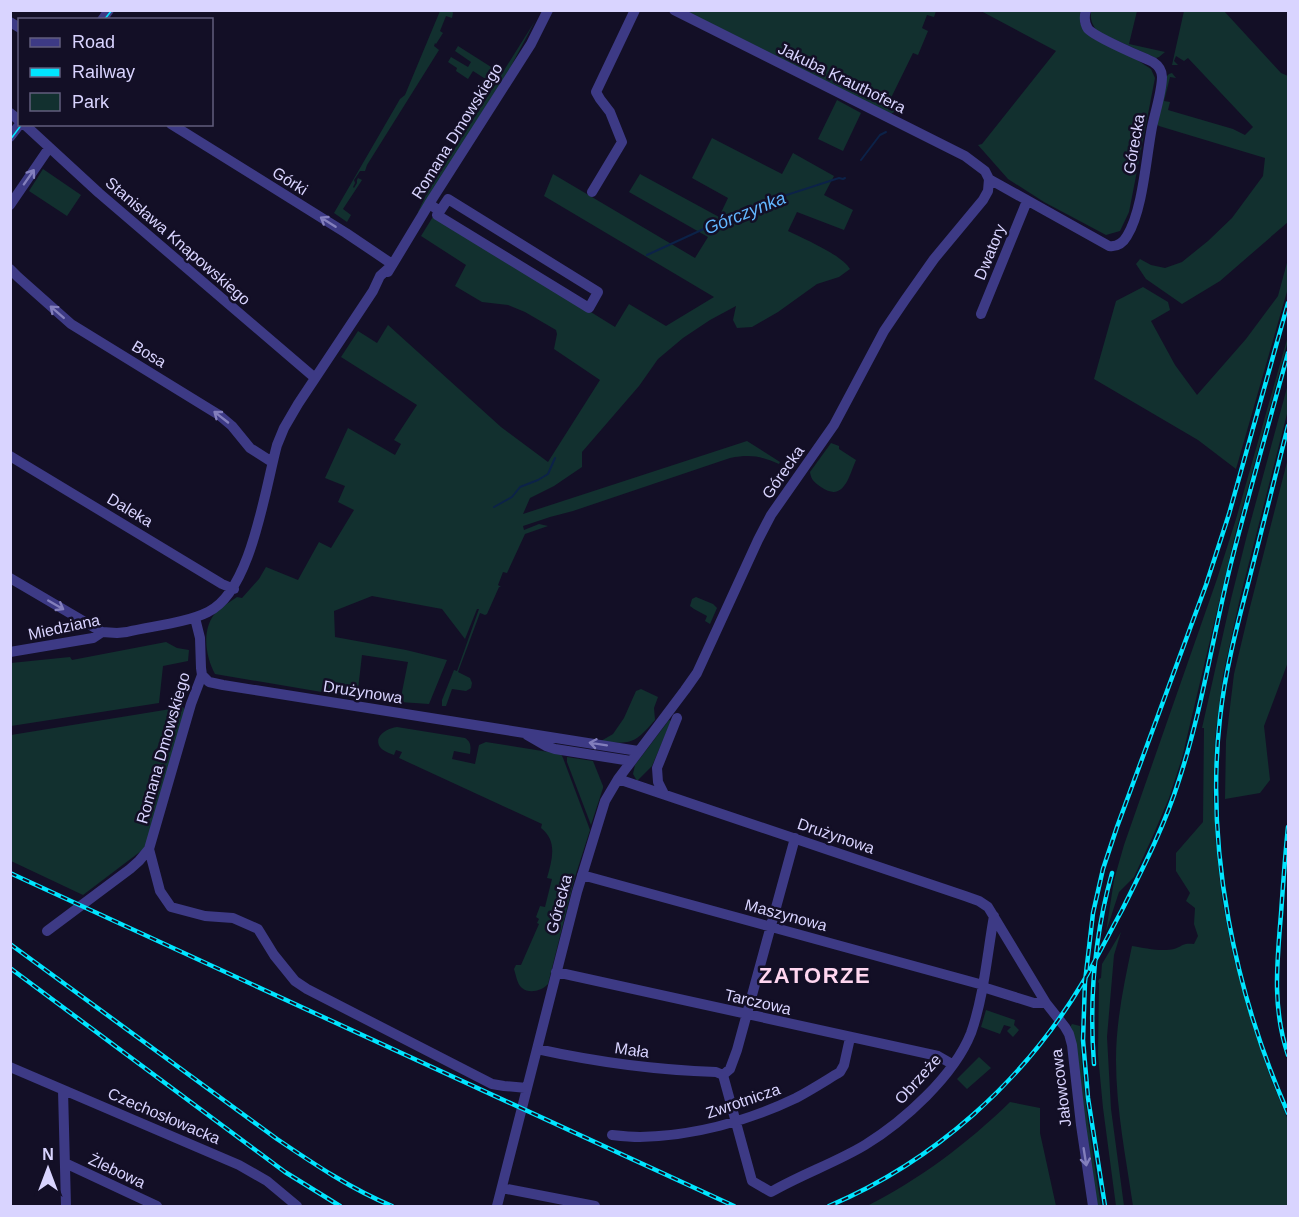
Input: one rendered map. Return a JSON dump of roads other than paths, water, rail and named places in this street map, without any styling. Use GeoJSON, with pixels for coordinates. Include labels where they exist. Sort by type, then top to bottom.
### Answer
{"type":"FeatureCollection","features":[{"type":"Feature","properties":{"kind":"street","name":"Romana Dmowskiego"},"geometry":{"type":"LineString","coordinates":[[47,931],[130,869],[149,849],[191,704],[202,675],[200,638],[195,618],[217,607],[234,589],[247,560],[272,462],[284,428],[373,291],[380,276],[391,265],[531,44],[548,10]]}},
{"type":"Feature","properties":{"kind":"street"},"geometry":{"type":"LineString","coordinates":[[592,192],[621,142],[610,112],[596,92],[635,10]]}},
{"type":"Feature","properties":{"kind":"street","name":"Jakuba Krauthofera"},"geometry":{"type":"LineString","coordinates":[[674,10],[965,156],[985,171],[989,179]]}},
{"type":"Feature","properties":{"kind":"street","name":"Górecka"},"geometry":{"type":"LineString","coordinates":[[497,1206],[556,972],[605,801],[618,778],[697,673],[768,521],[834,425],[884,331],[928,267],[983,200],[988,191],[989,179],[1109,246],[1116,246],[1123,242],[1128,234],[1134,220],[1162,73],[1153,63],[1093,33],[1085,23],[1086,10]]}},
{"type":"Feature","properties":{"kind":"street","name":"Stanisława Knapowskiego"},"geometry":{"type":"LineString","coordinates":[[24,126],[315,378]]}},
{"type":"Feature","properties":{"kind":"street","name":"Górki"},"geometry":{"type":"LineString","coordinates":[[174,126],[339,228],[391,265]]}},
{"type":"Feature","properties":{"kind":"street"},"geometry":{"type":"LineString","coordinates":[[10,205],[49,148]]}},
{"type":"Feature","properties":{"kind":"street"},"geometry":{"type":"LineString","coordinates":[[448,199],[598,292],[588,308],[437,215],[440,211],[448,199]]}},
{"type":"Feature","properties":{"kind":"street","name":"Dwatory"},"geometry":{"type":"LineString","coordinates":[[981,314],[1027,201]]}},
{"type":"Feature","properties":{"kind":"street"},"geometry":{"type":"LineString","coordinates":[[429,204],[440,211]]}},
{"type":"Feature","properties":{"kind":"street","name":"Bosa"},"geometry":{"type":"LineString","coordinates":[[10,268],[71,324],[219,415],[232,426],[250,448],[272,462]]}},
{"type":"Feature","properties":{"kind":"street","name":"Daleka"},"geometry":{"type":"LineString","coordinates":[[10,456],[234,589]]}},
{"type":"Feature","properties":{"kind":"street"},"geometry":{"type":"LineString","coordinates":[[10,578],[102,632]]}},
{"type":"Feature","properties":{"kind":"street","name":"Miedziana"},"geometry":{"type":"LineString","coordinates":[[10,652],[93,638],[102,632],[128,632],[195,618]]}},
{"type":"Feature","properties":{"kind":"street","name":"Drużynowa"},"geometry":{"type":"LineString","coordinates":[[202,675],[209,682],[223,686],[638,751]]}},
{"type":"Feature","properties":{"kind":"street"},"geometry":{"type":"LineString","coordinates":[[664,794],[658,782],[657,768],[677,718]]}},
{"type":"Feature","properties":{"kind":"street","name":"Drużynowa"},"geometry":{"type":"LineString","coordinates":[[522,732],[555,748],[631,761]]}},
{"type":"Feature","properties":{"kind":"street","name":"Drużynowa"},"geometry":{"type":"LineString","coordinates":[[618,778],[979,901],[988,907],[994,916]]}},
{"type":"Feature","properties":{"kind":"street"},"geometry":{"type":"LineString","coordinates":[[736,1121],[723,1075],[732,1064],[795,838]]}},
{"type":"Feature","properties":{"kind":"street"},"geometry":{"type":"LineString","coordinates":[[149,849],[160,891],[171,908],[205,916],[233,918],[258,929],[274,955],[295,981],[307,989],[492,1083],[527,1088]]}},
{"type":"Feature","properties":{"kind":"street","name":"Maszynowa"},"geometry":{"type":"LineString","coordinates":[[582,875],[982,985]]}},
{"type":"Feature","properties":{"kind":"street","name":"Obrzeże"},"geometry":{"type":"LineString","coordinates":[[736,1121],[752,1182],[771,1192],[866,1144],[900,1120],[933,1089],[952,1065],[970,1034],[978,1009],[994,916]]}},
{"type":"Feature","properties":{"kind":"street","name":"Jałowcowa"},"geometry":{"type":"LineString","coordinates":[[994,916],[1046,1003],[1065,1027],[1071,1039],[1079,1117],[1093,1206]]}},
{"type":"Feature","properties":{"kind":"street","name":"Tarczowa"},"geometry":{"type":"LineString","coordinates":[[556,972],[938,1056],[952,1065]]}},
{"type":"Feature","properties":{"kind":"street"},"geometry":{"type":"LineString","coordinates":[[982,985],[1034,1003],[1046,1003]]}},
{"type":"Feature","properties":{"kind":"street","name":"Zwrotnicza"},"geometry":{"type":"LineString","coordinates":[[612,1136],[641,1137],[684,1133],[736,1121],[765,1111],[794,1099],[840,1072],[844,1065],[850,1038]]}},
{"type":"Feature","properties":{"kind":"street","name":"Mała"},"geometry":{"type":"LineString","coordinates":[[537,1049],[582,1059],[649,1068],[716,1072],[723,1075]]}},
{"type":"Feature","properties":{"kind":"street","name":"Czechosłowacka"},"geometry":{"type":"LineString","coordinates":[[10,1067],[229,1160],[267,1181],[292,1204]]}},
{"type":"Feature","properties":{"kind":"street"},"geometry":{"type":"LineString","coordinates":[[63,1090],[66,1206]]}},
{"type":"Feature","properties":{"kind":"street","name":"Żlebowa"},"geometry":{"type":"LineString","coordinates":[[65,1163],[157,1206]]}},
{"type":"Feature","properties":{"kind":"street"},"geometry":{"type":"LineString","coordinates":[[502,1188],[595,1206]]}},
{"type":"Feature","properties":{"kind":"waterway","name":"Górczynka"},"geometry":{"type":"LineString","coordinates":[[861,160],[880,135],[886,132]]}},
{"type":"Feature","properties":{"kind":"waterway","name":"Górczynka"},"geometry":{"type":"LineString","coordinates":[[647,255],[756,205],[845,178]]}},
{"type":"Feature","properties":{"kind":"waterway","name":"Górczynka"},"geometry":{"type":"LineString","coordinates":[[494,507],[512,497],[520,487],[548,474],[555,458]]}},
{"type":"Feature","properties":{"kind":"tram line"},"geometry":{"type":"LineString","coordinates":[[106,18],[112,10]]}},
{"type":"Feature","properties":{"kind":"tram line"},"geometry":{"type":"LineString","coordinates":[[10,140],[20,126]]}},
{"type":"Feature","properties":{"kind":"railway"},"geometry":{"type":"LineString","coordinates":[[1105,1206],[1088,1098],[1083,1040],[1085,982],[1093,913],[1103,869],[1117,827],[1206,585],[1229,514],[1288,303]]}},
{"type":"Feature","properties":{"kind":"railway"},"geometry":{"type":"LineString","coordinates":[[829,1206],[868,1188],[905,1166],[974,1114],[1005,1085],[1033,1052],[1059,1018],[1098,955],[1153,846],[1179,780],[1201,700],[1231,563],[1288,353]]}},
{"type":"Feature","properties":{"kind":"railway"},"geometry":{"type":"LineString","coordinates":[[1288,426],[1228,666],[1222,700],[1216,768],[1221,869],[1239,970],[1269,1067],[1288,1113]]}},
{"type":"Feature","properties":{"kind":"railway"},"geometry":{"type":"LineString","coordinates":[[1288,827],[1277,985],[1280,1020],[1288,1055]]}},
{"type":"Feature","properties":{"kind":"railway"},"geometry":{"type":"LineString","coordinates":[[10,873],[734,1206]]}},
{"type":"Feature","properties":{"kind":"railway"},"geometry":{"type":"LineString","coordinates":[[1094,1064],[1092,1016],[1095,968],[1101,920],[1112,873]]}},
{"type":"Feature","properties":{"kind":"railway"},"geometry":{"type":"LineString","coordinates":[[10,944],[277,1139],[347,1184],[392,1206]]}},
{"type":"Feature","properties":{"kind":"railway"},"geometry":{"type":"LineString","coordinates":[[10,968],[285,1172],[340,1206]]}},
{"type":"Feature","properties":{"kind":"district","name":"ZATORZE"},"geometry":{"type":"Point","coordinates":[815,975]}}]}
